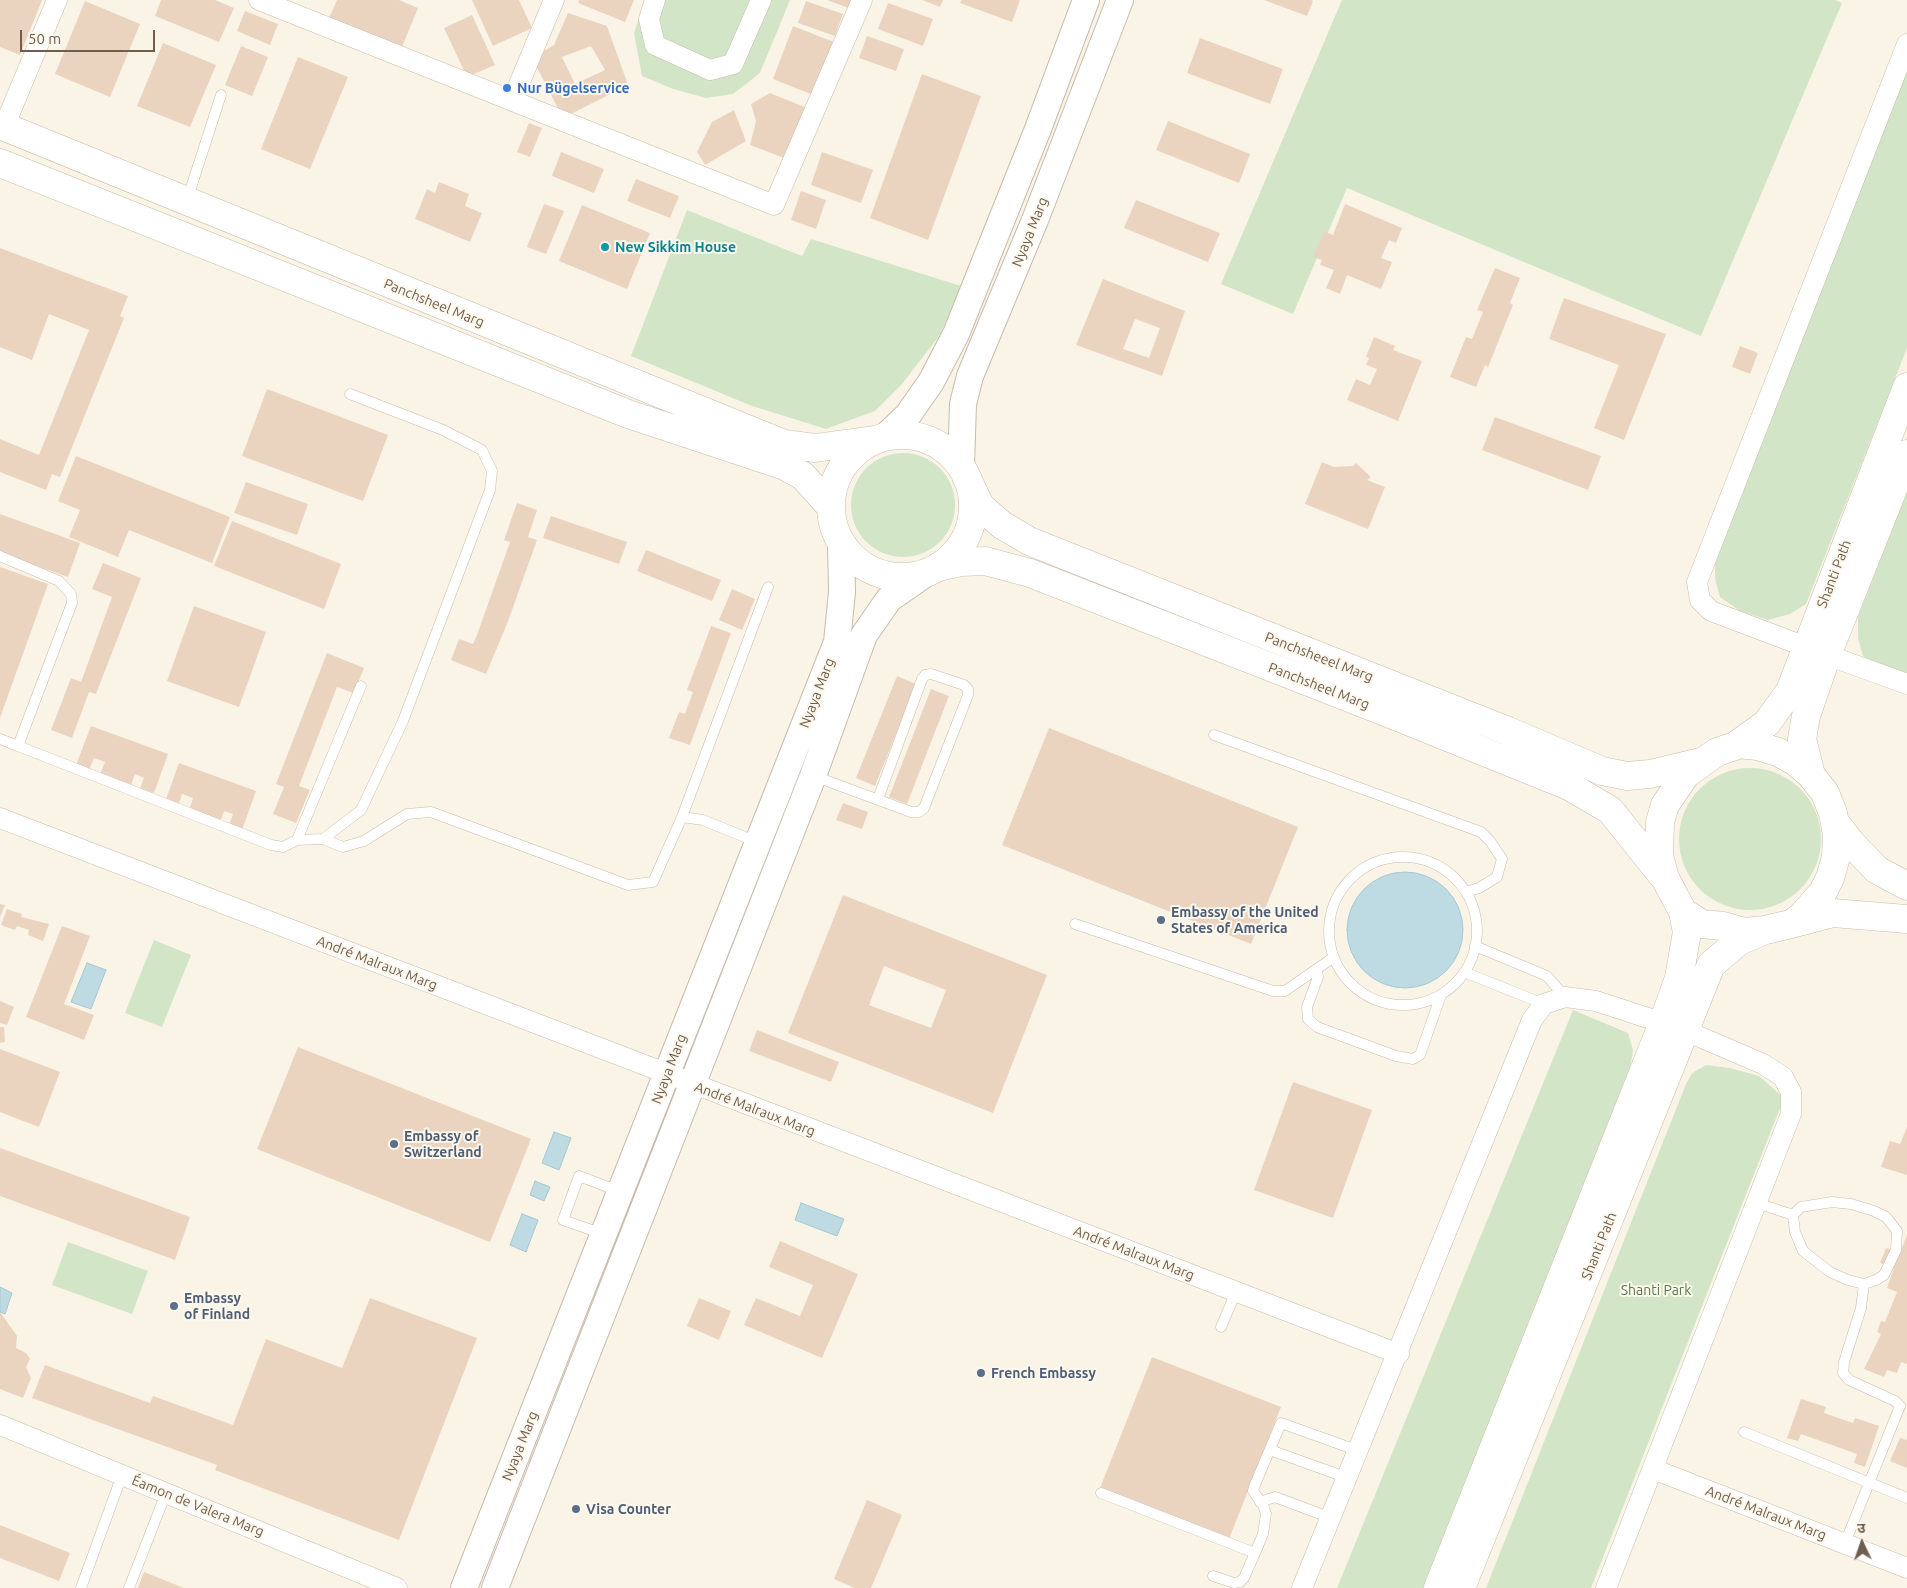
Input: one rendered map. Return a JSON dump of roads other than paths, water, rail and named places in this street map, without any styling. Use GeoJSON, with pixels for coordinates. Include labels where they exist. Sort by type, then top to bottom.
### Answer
{"type":"FeatureCollection","features":[{"type":"Feature","properties":{"kind":"main road","name":"Panchsheel Marg"},"geometry":{"type":"LineString","coordinates":[[2,126],[784,444],[815,448],[880,438]]}},
{"type":"Feature","properties":{"kind":"main road"},"geometry":{"type":"LineString","coordinates":[[0,163],[628,414],[785,466],[803,476],[830,506]]}},
{"type":"Feature","properties":{"kind":"main road","name":"Shanti Path"},"geometry":{"type":"LineString","coordinates":[[1811,775],[1802,739],[1817,651],[1907,387]]}},
{"type":"Feature","properties":{"kind":"main road"},"geometry":{"type":"LineString","coordinates":[[908,435],[929,440],[947,451],[964,471],[972,496],[972,516],[968,530],[954,553],[933,569],[904,577],[880,574],[858,562],[841,544],[833,526],[830,506],[835,479],[851,456],[880,438],[908,435]]}},
{"type":"Feature","properties":{"kind":"main road","name":"Shanti Path"},"geometry":{"type":"LineString","coordinates":[[1700,762],[1738,744],[1767,724],[1817,651],[1907,454]]}},
{"type":"Feature","properties":{"kind":"main road","name":"Panchsheeel Marg"},"geometry":{"type":"LineString","coordinates":[[964,471],[980,506],[1002,525],[1029,541],[1508,731],[1602,771],[1627,776],[1650,774],[1700,762]]}},
{"type":"Feature","properties":{"kind":"main road","name":"Panchsheel Marg"},"geometry":{"type":"LineString","coordinates":[[933,569],[961,562],[985,561],[1030,573],[1379,709],[1569,786],[1610,810],[1665,878]]}},
{"type":"Feature","properties":{"kind":"main road"},"geometry":{"type":"LineString","coordinates":[[1738,744],[1758,746],[1778,752],[1796,762],[1811,775],[1825,793],[1835,822],[1837,835],[1836,857],[1830,878],[1814,905],[1778,927]]}},
{"type":"Feature","properties":{"kind":"main road"},"geometry":{"type":"LineString","coordinates":[[1700,762],[1674,788],[1660,822],[1659,856],[1665,878],[1683,912],[1702,924],[1723,926],[1744,932],[1778,927],[1833,912],[1907,919]]}},
{"type":"Feature","properties":{"kind":"main road"},"geometry":{"type":"LineString","coordinates":[[1835,822],[1878,870],[1907,886]]}},
{"type":"Feature","properties":{"kind":"main road","name":"Shanti Path"},"geometry":{"type":"LineString","coordinates":[[1461,1588],[1674,1027],[1679,978],[1686,946],[1687,932],[1683,912]]}},
{"type":"Feature","properties":{"kind":"main road","name":"Shanti Path"},"geometry":{"type":"LineString","coordinates":[[1438,1588],[1674,1027],[1712,965],[1739,941],[1778,927]]}},
{"type":"Feature","properties":{"kind":"street"},"geometry":{"type":"LineString","coordinates":[[2,126],[57,0]]}},
{"type":"Feature","properties":{"kind":"street"},"geometry":{"type":"LineString","coordinates":[[259,0],[774,205],[862,0]]}},
{"type":"Feature","properties":{"kind":"street"},"geometry":{"type":"LineString","coordinates":[[512,101],[554,0]]}},
{"type":"Feature","properties":{"kind":"street"},"geometry":{"type":"LineString","coordinates":[[655,0],[648,19],[655,45],[710,70],[733,64],[761,0]]}},
{"type":"Feature","properties":{"kind":"street"},"geometry":{"type":"LineString","coordinates":[[880,438],[908,415],[932,382],[956,334],[1038,129],[1086,0]]}},
{"type":"Feature","properties":{"kind":"street","name":"Nyaya Marg"},"geometry":{"type":"LineString","coordinates":[[964,471],[962,404],[970,376],[1036,220],[1120,0]]}},
{"type":"Feature","properties":{"kind":"street"},"geometry":{"type":"LineString","coordinates":[[1907,44],[1697,582],[1700,600],[1711,610],[1907,684]]}},
{"type":"Feature","properties":{"kind":"street","name":"Nyaya Marg"},"geometry":{"type":"LineString","coordinates":[[464,1588],[837,642],[842,592],[841,544]]}},
{"type":"Feature","properties":{"kind":"street","name":"Nyaya Marg"},"geometry":{"type":"LineString","coordinates":[[495,1588],[813,776],[864,635],[889,599],[933,569]]}},
{"type":"Feature","properties":{"kind":"street","name":"André Malraux Marg"},"geometry":{"type":"LineString","coordinates":[[0,818],[692,1085],[1399,1354]]}},
{"type":"Feature","properties":{"kind":"street"},"geometry":{"type":"LineString","coordinates":[[1302,1588],[1399,1354],[1532,1020],[1544,1004],[1565,997],[1596,1001],[1674,1027],[1763,1064],[1783,1077],[1791,1092],[1791,1114],[1606,1588]]}},
{"type":"Feature","properties":{"kind":"street","name":"Éamon de Valera Marg"},"geometry":{"type":"LineString","coordinates":[[0,1425],[397,1588]]}},
{"type":"Feature","properties":{"kind":"street","name":"André Malraux Marg"},"geometry":{"type":"LineString","coordinates":[[1653,1468],[1907,1568]]}},
{"type":"Feature","properties":{"kind":"lane"},"geometry":{"type":"LineString","coordinates":[[186,201],[220,96]]}},
{"type":"Feature","properties":{"kind":"lane"},"geometry":{"type":"LineString","coordinates":[[323,839],[361,810],[402,721],[490,490],[492,471],[482,450],[443,430],[350,394]]}},
{"type":"Feature","properties":{"kind":"lane"},"geometry":{"type":"LineString","coordinates":[[0,556],[59,581],[71,594],[72,603],[18,746]]}},
{"type":"Feature","properties":{"kind":"lane"},"geometry":{"type":"LineString","coordinates":[[0,739],[271,845],[283,847],[297,840],[323,839],[342,847],[364,841],[407,814],[431,812],[628,884],[653,882],[682,817],[768,587]]}},
{"type":"Feature","properties":{"kind":"lane"},"geometry":{"type":"LineString","coordinates":[[813,776],[912,812],[919,812],[924,808],[968,695],[968,689],[964,685],[931,674],[925,675],[878,799]]}},
{"type":"Feature","properties":{"kind":"lane"},"geometry":{"type":"LineString","coordinates":[[297,840],[361,686]]}},
{"type":"Feature","properties":{"kind":"lane"},"geometry":{"type":"LineString","coordinates":[[1214,735],[1481,832],[1490,841],[1502,860],[1497,878],[1479,888],[1466,892]]}},
{"type":"Feature","properties":{"kind":"lane"},"geometry":{"type":"LineString","coordinates":[[682,817],[703,820],[758,843]]}},
{"type":"Feature","properties":{"kind":"lane"},"geometry":{"type":"LineString","coordinates":[[1405,857],[1430,862],[1450,874],[1466,892],[1475,913],[1477,937],[1472,960],[1459,980],[1441,995],[1419,1004],[1396,1005],[1373,999],[1352,985],[1336,965],[1329,940],[1330,915],[1340,892],[1357,873],[1380,861],[1405,857]]}},
{"type":"Feature","properties":{"kind":"lane"},"geometry":{"type":"LineString","coordinates":[[1075,924],[1273,991],[1285,991],[1318,970],[1334,957]]}},
{"type":"Feature","properties":{"kind":"lane"},"geometry":{"type":"LineString","coordinates":[[1475,946],[1547,976],[1565,997]]}},
{"type":"Feature","properties":{"kind":"lane"},"geometry":{"type":"LineString","coordinates":[[1318,970],[1318,977],[1307,1007],[1308,1018],[1317,1027],[1396,1056],[1413,1059],[1420,1055],[1441,995]]}},
{"type":"Feature","properties":{"kind":"lane"},"geometry":{"type":"LineString","coordinates":[[1464,972],[1544,1004]]}},
{"type":"Feature","properties":{"kind":"lane"},"geometry":{"type":"LineString","coordinates":[[604,1234],[563,1220],[579,1176],[621,1192]]}},
{"type":"Feature","properties":{"kind":"lane"},"geometry":{"type":"LineString","coordinates":[[1832,1202],[1859,1206],[1886,1218],[1897,1231],[1896,1250],[1884,1275],[1864,1284],[1830,1272],[1803,1251],[1795,1232],[1793,1215],[1801,1207],[1832,1202]]}},
{"type":"Feature","properties":{"kind":"lane"},"geometry":{"type":"LineString","coordinates":[[1757,1203],[1793,1215]]}},
{"type":"Feature","properties":{"kind":"lane"},"geometry":{"type":"LineString","coordinates":[[1845,1543],[1900,1406],[1895,1401],[1849,1380],[1843,1374],[1844,1362],[1861,1308],[1864,1284]]}},
{"type":"Feature","properties":{"kind":"lane"},"geometry":{"type":"LineString","coordinates":[[1221,1327],[1236,1292]]}},
{"type":"Feature","properties":{"kind":"lane"},"geometry":{"type":"LineString","coordinates":[[1213,1576],[1234,1583],[1240,1582],[1244,1578],[1263,1534],[1266,1514],[1253,1491],[1281,1423],[1359,1451]]}},
{"type":"Feature","properties":{"kind":"lane"},"geometry":{"type":"LineString","coordinates":[[1744,1432],[1907,1498]]}},
{"type":"Feature","properties":{"kind":"lane"},"geometry":{"type":"LineString","coordinates":[[1270,1450],[1348,1478]]}},
{"type":"Feature","properties":{"kind":"lane"},"geometry":{"type":"LineString","coordinates":[[81,1588],[122,1475]]}},
{"type":"Feature","properties":{"kind":"lane"},"geometry":{"type":"LineString","coordinates":[[129,1588],[166,1493]]}},
{"type":"Feature","properties":{"kind":"lane"},"geometry":{"type":"LineString","coordinates":[[1101,1493],[1254,1553]]}},
{"type":"Feature","properties":{"kind":"lane"},"geometry":{"type":"LineString","coordinates":[[1260,1502],[1275,1497],[1331,1518]]}},
{"type":"Feature","properties":{"kind":"water"},"geometry":{"type":"Polygon","coordinates":[[[1405,872],[1427,877],[1446,889],[1458,908],[1463,930],[1458,952],[1446,971],[1427,983],[1405,988],[1383,983],[1364,971],[1352,952],[1347,930],[1352,908],[1364,889],[1383,877],[1405,872]]]}},
{"type":"Feature","properties":{"kind":"water"},"geometry":{"type":"Polygon","coordinates":[[[87,963],[106,970],[91,1009],[71,1002],[87,963]]]}},
{"type":"Feature","properties":{"kind":"water"},"geometry":{"type":"Polygon","coordinates":[[[554,1132],[571,1138],[559,1170],[542,1163],[554,1132]]]}},
{"type":"Feature","properties":{"kind":"water"},"geometry":{"type":"Polygon","coordinates":[[[535,1181],[550,1187],[544,1201],[530,1195],[535,1181]]]}},
{"type":"Feature","properties":{"kind":"water"},"geometry":{"type":"Polygon","coordinates":[[[801,1203],[844,1219],[837,1236],[795,1220],[801,1203]]]}},
{"type":"Feature","properties":{"kind":"water"},"geometry":{"type":"Polygon","coordinates":[[[522,1214],[538,1220],[526,1252],[510,1245],[522,1214]]]}},
{"type":"Feature","properties":{"kind":"water"},"geometry":{"type":"Polygon","coordinates":[[[0,1287],[12,1293],[5,1314],[0,1312],[0,1287]]]}},
{"type":"Feature","properties":{"kind":"place","name":"Nur Bügelservice"},"geometry":{"type":"Point","coordinates":[507,88]}},
{"type":"Feature","properties":{"kind":"place","name":"New Sikkim House"},"geometry":{"type":"Point","coordinates":[605,247]}},
{"type":"Feature","properties":{"kind":"place","name":"Embassy of the United States of America"},"geometry":{"type":"Point","coordinates":[1161,920]}},
{"type":"Feature","properties":{"kind":"place","name":"Embassy of Switzerland"},"geometry":{"type":"Point","coordinates":[394,1144]}},
{"type":"Feature","properties":{"kind":"place","name":"Embassy of Finland"},"geometry":{"type":"Point","coordinates":[174,1306]}},
{"type":"Feature","properties":{"kind":"place","name":"French Embassy"},"geometry":{"type":"Point","coordinates":[981,1373]}},
{"type":"Feature","properties":{"kind":"place","name":"Visa Counter"},"geometry":{"type":"Point","coordinates":[576,1509]}},
{"type":"Feature","properties":{"kind":"park label","name":"Shanti Park"},"geometry":{"type":"Point","coordinates":[1656,1290]}}]}
